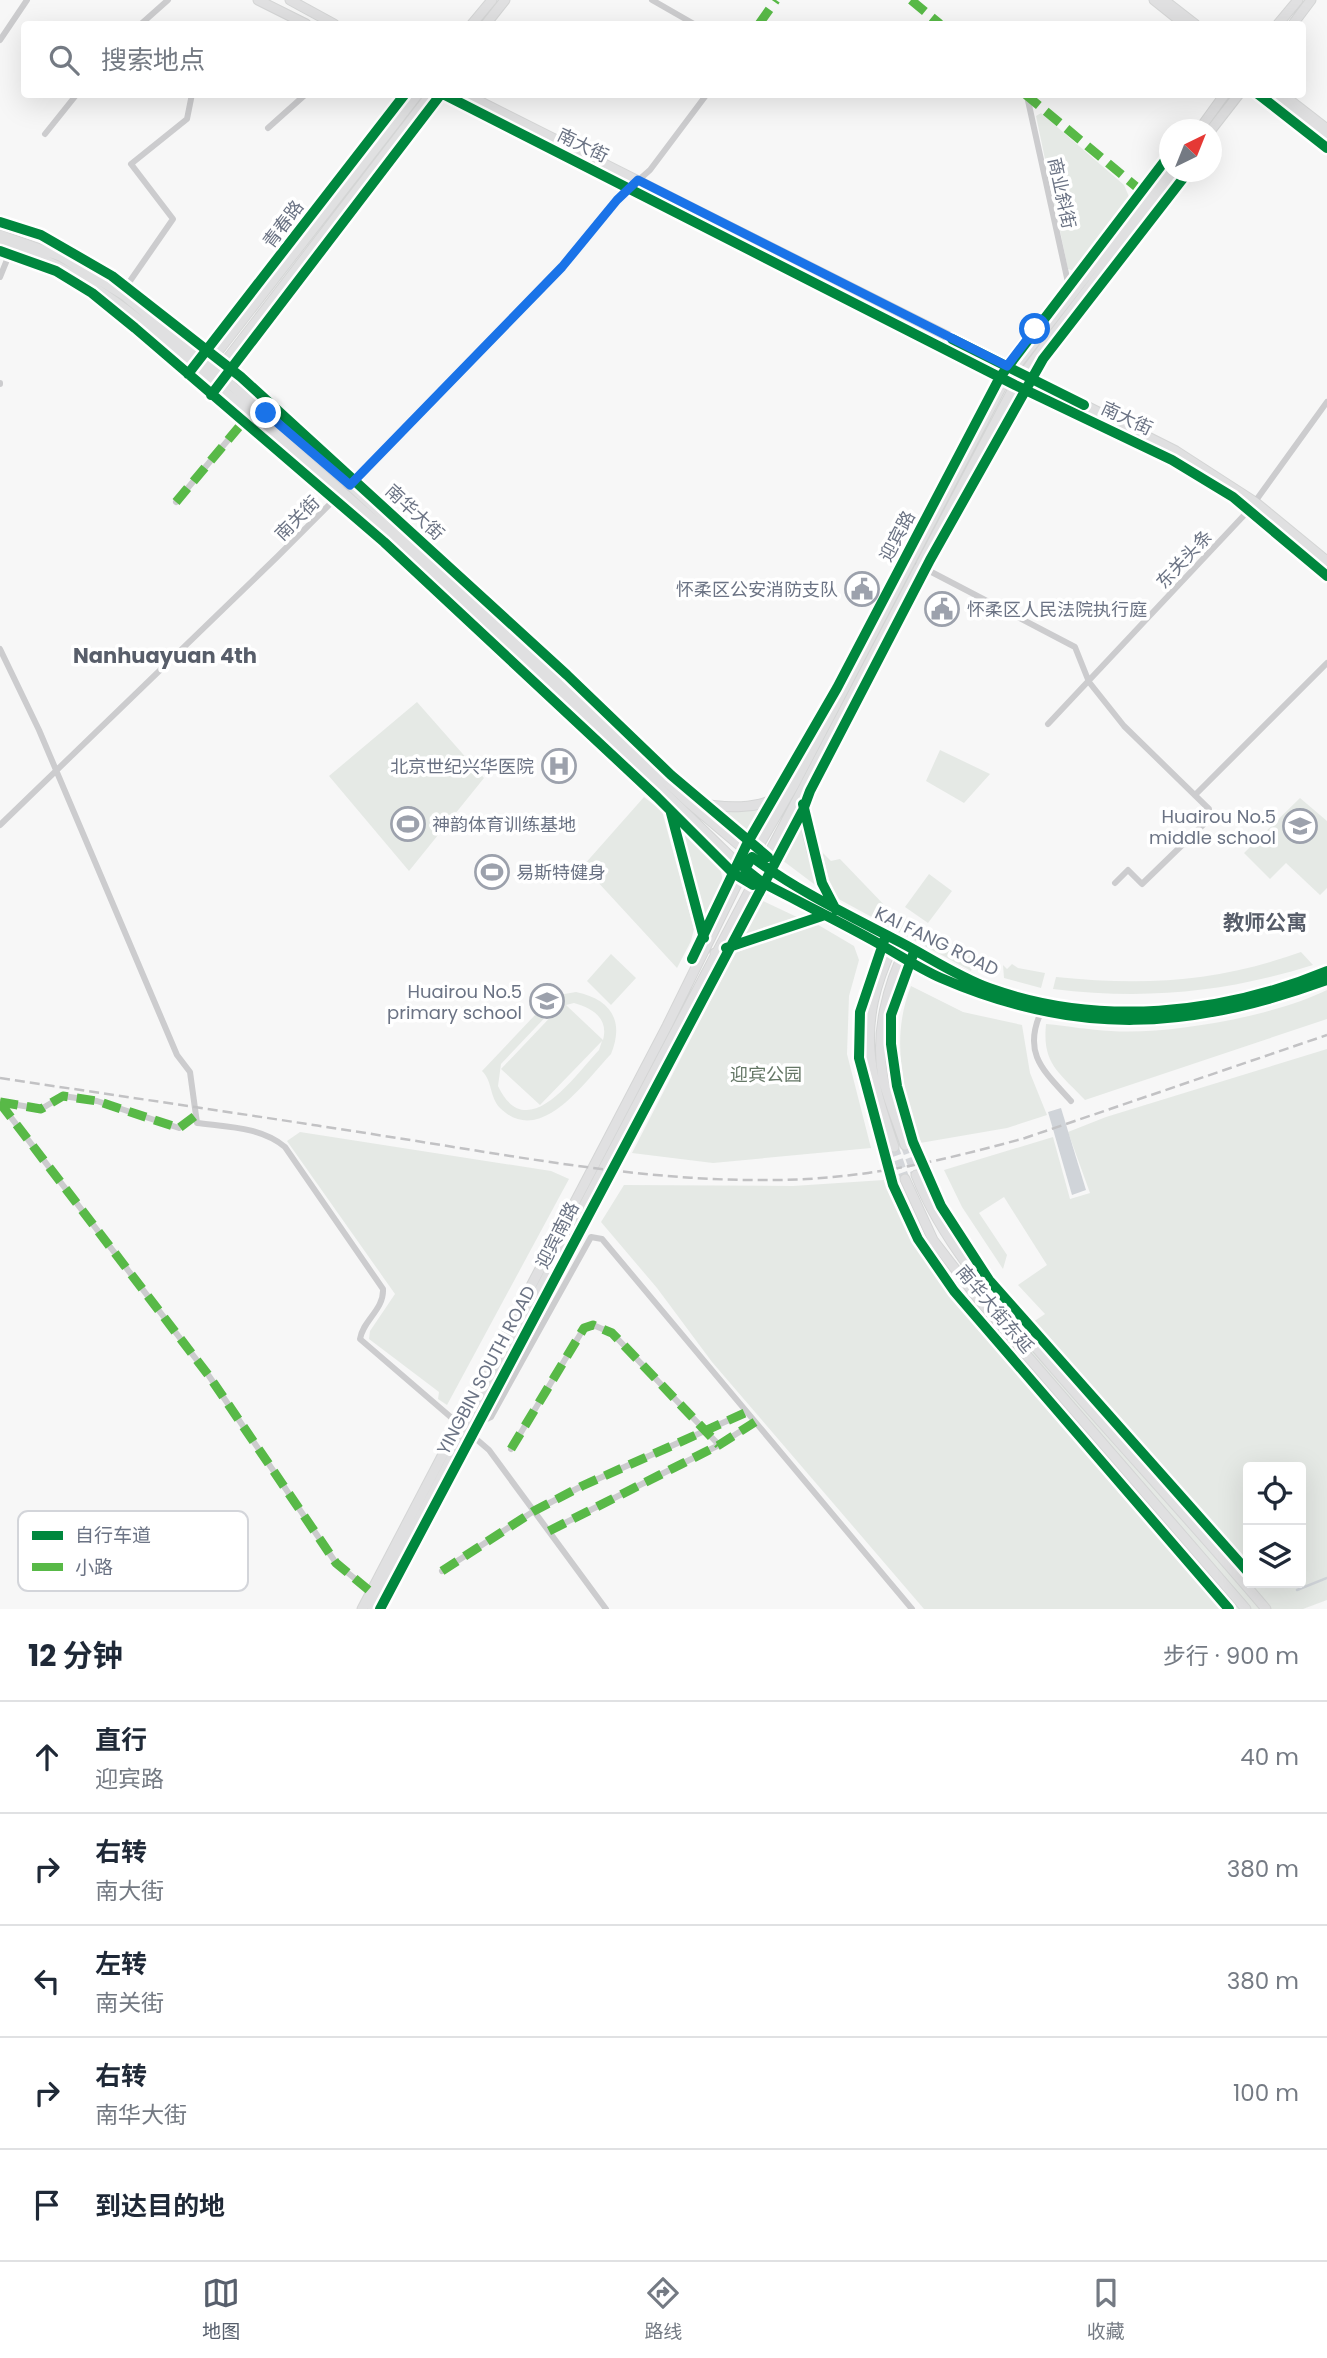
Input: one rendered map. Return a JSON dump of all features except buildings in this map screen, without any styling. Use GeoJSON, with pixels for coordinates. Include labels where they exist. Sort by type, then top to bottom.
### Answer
{"type":"FeatureCollection","features":[{"type":"Feature","properties":{"kind":"main road"},"geometry":{"type":"LineString","coordinates":[[258,0],[300,21]]}},
{"type":"Feature","properties":{"kind":"main road"},"geometry":{"type":"LineString","coordinates":[[290,0],[328,21]]}},
{"type":"Feature","properties":{"kind":"main road"},"geometry":{"type":"LineString","coordinates":[[474,21],[492,0]]}},
{"type":"Feature","properties":{"kind":"main road"},"geometry":{"type":"LineString","coordinates":[[488,21],[505,0]]}},
{"type":"Feature","properties":{"kind":"main road"},"geometry":{"type":"LineString","coordinates":[[1154,0],[1180,21]]}},
{"type":"Feature","properties":{"kind":"main road"},"geometry":{"type":"LineString","coordinates":[[1164,0],[1191,21]]}},
{"type":"Feature","properties":{"kind":"main road"},"geometry":{"type":"LineString","coordinates":[[1280,21],[1298,0]]}},
{"type":"Feature","properties":{"kind":"main road"},"geometry":{"type":"LineString","coordinates":[[1295,21],[1311,0]]}},
{"type":"Feature","properties":{"kind":"main road"},"geometry":{"type":"LineString","coordinates":[[201,372],[415,98]]}},
{"type":"Feature","properties":{"kind":"main road"},"geometry":{"type":"LineString","coordinates":[[214,376],[428,98]]}},
{"type":"Feature","properties":{"kind":"main road","name":"南大街"},"geometry":{"type":"LineString","coordinates":[[451,98],[1005,380],[1172,460],[1252,506],[1327,576]]}},
{"type":"Feature","properties":{"kind":"main road","name":"南大街"},"geometry":{"type":"LineString","coordinates":[[473,98],[1176,451],[1327,561]]}},
{"type":"Feature","properties":{"kind":"main road"},"geometry":{"type":"LineString","coordinates":[[1207,119],[1222,98]]}},
{"type":"Feature","properties":{"kind":"main road"},"geometry":{"type":"LineString","coordinates":[[1220,119],[1236,98]]}},
{"type":"Feature","properties":{"kind":"main road"},"geometry":{"type":"LineString","coordinates":[[1274,98],[1327,139]]}},
{"type":"Feature","properties":{"kind":"main road"},"geometry":{"type":"LineString","coordinates":[[1287,98],[1327,129]]}},
{"type":"Feature","properties":{"kind":"main road"},"geometry":{"type":"LineString","coordinates":[[688,802],[717,807],[773,802],[798,788],[1015,385],[1018,371],[1071,296],[1160,182]]}},
{"type":"Feature","properties":{"kind":"main road"},"geometry":{"type":"LineString","coordinates":[[1018,371],[1169,182]]}},
{"type":"Feature","properties":{"kind":"main road","name":"南华大街"},"geometry":{"type":"LineString","coordinates":[[0,235],[100,289],[201,372],[214,376],[347,488],[688,802],[752,856]]}},
{"type":"Feature","properties":{"kind":"main road","name":"南华大街"},"geometry":{"type":"LineString","coordinates":[[0,243],[14,243],[61,256],[121,294],[208,364],[214,376]]}},
{"type":"Feature","properties":{"kind":"main road","name":"迎宾路"},"geometry":{"type":"LineString","coordinates":[[744,869],[798,788],[1005,380],[1018,371]]}},
{"type":"Feature","properties":{"kind":"main road","name":"南华大街"},"geometry":{"type":"LineString","coordinates":[[347,488],[744,869]]}},
{"type":"Feature","properties":{"kind":"main road"},"geometry":{"type":"LineString","coordinates":[[798,788],[822,883],[836,910]]}},
{"type":"Feature","properties":{"kind":"main road","name":"YINGBIN SOUTH ROAD"},"geometry":{"type":"LineString","coordinates":[[362,1609],[464,1425],[763,865],[798,788]]}},
{"type":"Feature","properties":{"kind":"main road"},"geometry":{"type":"LineString","coordinates":[[667,796],[706,947]]}},
{"type":"Feature","properties":{"kind":"main road","name":"KAI FANG ROAD"},"geometry":{"type":"LineString","coordinates":[[752,856],[836,910],[989,988],[1043,1003],[1099,1010],[1155,1011],[1208,1006],[1263,994],[1327,971]]}},
{"type":"Feature","properties":{"kind":"main road","name":"YINGBIN SOUTH ROAD"},"geometry":{"type":"LineString","coordinates":[[372,1609],[744,869]]}},
{"type":"Feature","properties":{"kind":"main road","name":"KAI FANG ROAD"},"geometry":{"type":"LineString","coordinates":[[744,869],[822,916],[901,958],[988,997],[1041,1012],[1099,1019],[1144,1020],[1209,1015],[1265,1002],[1327,980]]}},
{"type":"Feature","properties":{"kind":"main road"},"geometry":{"type":"LineString","coordinates":[[715,953],[822,916]]}},
{"type":"Feature","properties":{"kind":"main road"},"geometry":{"type":"LineString","coordinates":[[894,1147],[874,1087],[868,1049],[870,1012],[896,940]]}},
{"type":"Feature","properties":{"kind":"main road"},"geometry":{"type":"LineString","coordinates":[[905,1145],[883,1077],[886,1003],[907,946]]}},
{"type":"Feature","properties":{"kind":"main road","name":"南华大街东延"},"geometry":{"type":"LineString","coordinates":[[916,1175],[929,1209],[968,1266],[1071,1389],[1266,1609]]}},
{"type":"Feature","properties":{"kind":"main road","name":"南华大街东延"},"geometry":{"type":"LineString","coordinates":[[905,1178],[933,1240],[979,1300],[1246,1609]]}},
{"type":"Feature","properties":{"kind":"street"},"geometry":{"type":"LineString","coordinates":[[0,40],[27,0]]}},
{"type":"Feature","properties":{"kind":"street"},"geometry":{"type":"LineString","coordinates":[[144,21],[168,0]]}},
{"type":"Feature","properties":{"kind":"street"},"geometry":{"type":"LineString","coordinates":[[652,0],[689,21]]}},
{"type":"Feature","properties":{"kind":"street"},"geometry":{"type":"LineString","coordinates":[[46,134],[74,98]]}},
{"type":"Feature","properties":{"kind":"street"},"geometry":{"type":"LineString","coordinates":[[121,294],[173,219],[131,164],[187,119],[191,98]]}},
{"type":"Feature","properties":{"kind":"street"},"geometry":{"type":"LineString","coordinates":[[268,128],[302,98]]}},
{"type":"Feature","properties":{"kind":"street","name":"南关街"},"geometry":{"type":"LineString","coordinates":[[0,825],[347,488],[562,267],[629,187],[650,170],[704,98]]}},
{"type":"Feature","properties":{"kind":"street","name":"商业斜街"},"geometry":{"type":"LineString","coordinates":[[1027,98],[1071,296]]}},
{"type":"Feature","properties":{"kind":"street"},"geometry":{"type":"LineString","coordinates":[[0,277],[14,243]]}},
{"type":"Feature","properties":{"kind":"street","name":"东关头条"},"geometry":{"type":"LineString","coordinates":[[1048,724],[1252,506],[1327,402]]}},
{"type":"Feature","properties":{"kind":"street"},"geometry":{"type":"LineString","coordinates":[[176,502],[244,421]]}},
{"type":"Feature","properties":{"kind":"street"},"geometry":{"type":"LineString","coordinates":[[918,565],[1075,647],[1089,682],[1124,726],[1209,809],[1208,820],[1142,884],[1128,870],[1115,883]]}},
{"type":"Feature","properties":{"kind":"street"},"geometry":{"type":"LineString","coordinates":[[0,649],[56,771],[177,1055],[190,1072],[197,1123],[248,1129],[273,1137],[285,1147],[383,1289],[384,1298],[361,1330],[360,1339],[464,1425],[489,1450],[606,1609]]}},
{"type":"Feature","properties":{"kind":"street"},"geometry":{"type":"LineString","coordinates":[[1195,795],[1327,663]]}},
{"type":"Feature","properties":{"kind":"street"},"geometry":{"type":"LineString","coordinates":[[1041,1012],[1033,1029],[1037,1062],[1071,1101]]}},
{"type":"Feature","properties":{"kind":"street"},"geometry":{"type":"LineString","coordinates":[[0,1103],[41,1109],[63,1096],[97,1101],[178,1128],[195,1116]]}},
{"type":"Feature","properties":{"kind":"street"},"geometry":{"type":"LineString","coordinates":[[0,1103],[209,1376],[336,1563],[371,1592]]}},
{"type":"Feature","properties":{"kind":"street"},"geometry":{"type":"LineString","coordinates":[[464,1425],[491,1417],[591,1237],[602,1239],[912,1609]]}},
{"type":"Feature","properties":{"kind":"street"},"geometry":{"type":"LineString","coordinates":[[510,1449],[583,1328],[593,1325],[612,1333],[719,1445]]}},
{"type":"Feature","properties":{"kind":"street"},"geometry":{"type":"LineString","coordinates":[[442,1571],[534,1511],[582,1486],[747,1412]]}},
{"type":"Feature","properties":{"kind":"street"},"geometry":{"type":"LineString","coordinates":[[549,1531],[719,1445],[755,1422]]}},
{"type":"Feature","properties":{"kind":"green space"},"geometry":{"type":"Polygon","coordinates":[[[1041,113],[1124,185],[1130,199],[1074,271],[1068,269],[1036,116],[1041,113]]]}},
{"type":"Feature","properties":{"kind":"green space","name":"神韵体育训练基地"},"geometry":{"type":"Polygon","coordinates":[[[417,702],[484,778],[409,871],[329,776],[417,702]]]}},
{"type":"Feature","properties":{"kind":"green space"},"geometry":{"type":"Polygon","coordinates":[[[940,750],[990,774],[964,803],[926,781],[940,750]]]}},
{"type":"Feature","properties":{"kind":"green space"},"geometry":{"type":"Polygon","coordinates":[[[644,797],[662,811],[694,929],[677,968],[583,866],[644,797]]]}},
{"type":"Feature","properties":{"kind":"green space","name":"Huairou No.5 middle school"},"geometry":{"type":"Polygon","coordinates":[[[1300,798],[1327,821],[1327,888],[1320,895],[1286,863],[1270,879],[1244,853],[1300,798]]]}},
{"type":"Feature","properties":{"kind":"green space"},"geometry":{"type":"Polygon","coordinates":[[[765,805],[746,836],[713,809],[765,805]]]}},
{"type":"Feature","properties":{"kind":"green space"},"geometry":{"type":"Polygon","coordinates":[[[801,819],[818,887],[782,860],[801,819]]]}},
{"type":"Feature","properties":{"kind":"green space"},"geometry":{"type":"Polygon","coordinates":[[[678,826],[720,866],[723,882],[704,919],[678,826]]]}},
{"type":"Feature","properties":{"kind":"green space"},"geometry":{"type":"Polygon","coordinates":[[[822,852],[831,861],[840,859],[888,909],[976,956],[971,971],[833,896],[822,852]]]}},
{"type":"Feature","properties":{"kind":"green space"},"geometry":{"type":"Polygon","coordinates":[[[929,874],[952,891],[928,923],[905,907],[929,874]]]}},
{"type":"Feature","properties":{"kind":"green space"},"geometry":{"type":"Polygon","coordinates":[[[759,899],[799,918],[739,938],[759,899]]]}},
{"type":"Feature","properties":{"kind":"green space","name":"迎宾公园"},"geometry":{"type":"Polygon","coordinates":[[[815,923],[854,946],[859,960],[849,996],[847,1054],[871,1148],[713,1163],[632,1153],[735,953],[815,923]]]}},
{"type":"Feature","properties":{"kind":"green space"},"geometry":{"type":"Polygon","coordinates":[[[1301,952],[1313,965],[1280,975],[1216,988],[1152,994],[1053,989],[1056,977],[1120,981],[1180,979],[1240,970],[1301,952]]]}},
{"type":"Feature","properties":{"kind":"green space"},"geometry":{"type":"Polygon","coordinates":[[[611,954],[636,978],[611,1005],[587,981],[611,954]]]}},
{"type":"Feature","properties":{"kind":"green space"},"geometry":{"type":"Polygon","coordinates":[[[1012,964],[1018,968],[1045,973],[1041,988],[1004,978],[1003,965],[1007,969],[1012,964]]]}},
{"type":"Feature","properties":{"kind":"green space"},"geometry":{"type":"Polygon","coordinates":[[[911,986],[963,1012],[1022,1025],[1030,1073],[1047,1115],[1007,1128],[920,1143],[908,1104],[901,1064],[901,1025],[911,986]]]}},
{"type":"Feature","properties":{"kind":"green space"},"geometry":{"type":"Polygon","coordinates":[[[1327,990],[1327,1019],[1085,1100],[1054,1066],[1047,1049],[1046,1024],[1135,1031],[1191,1027],[1279,1008],[1327,990]]]}},
{"type":"Feature","properties":{"kind":"green space"},"geometry":{"type":"Polygon","coordinates":[[[576,992],[598,1000],[612,1013],[615,1021],[615,1042],[611,1054],[561,1106],[546,1116],[531,1120],[515,1118],[500,1108],[482,1071],[553,996],[576,992]],[[574,1003],[566,1005],[603,1040],[604,1026],[598,1015],[574,1003]],[[560,1007],[554,1008],[501,1064],[498,1086],[510,1103],[522,1110],[536,1108],[550,1101],[599,1050],[602,1041],[540,1105],[501,1069],[560,1007]]]}},
{"type":"Feature","properties":{"kind":"green space"},"geometry":{"type":"Polygon","coordinates":[[[1327,1049],[1327,1600],[1303,1609],[924,1609],[712,1362],[657,1288],[601,1222],[624,1185],[793,1186],[884,1180],[926,1257],[997,1346],[1045,1314],[1018,1285],[1047,1265],[1004,1197],[979,1213],[1007,1255],[1003,1269],[962,1207],[944,1170],[1053,1137],[1070,1199],[1090,1193],[1068,1132],[1106,1117],[1327,1049]]]}},
{"type":"Feature","properties":{"kind":"green space"},"geometry":{"type":"Polygon","coordinates":[[[300,1132],[551,1171],[569,1179],[447,1405],[438,1399],[439,1392],[369,1339],[370,1331],[395,1294],[287,1141],[300,1132]]]}},
{"type":"Feature","properties":{"kind":"shaded area"},"geometry":{"type":"Polygon","coordinates":[[[1061,1108],[1086,1190],[1072,1195],[1048,1112],[1061,1108]]]}},
{"type":"Feature","properties":{"kind":"waterway"},"geometry":{"type":"LineString","coordinates":[[1297,1590],[1327,1578]]}},
{"type":"Feature","properties":{"kind":"tunnel"},"geometry":{"type":"LineString","coordinates":[[905,1145],[916,1175]]}},
{"type":"Feature","properties":{"kind":"tunnel"},"geometry":{"type":"LineString","coordinates":[[894,1147],[905,1179]]}},
{"type":"Feature","properties":{"kind":"railway"},"geometry":{"type":"LineString","coordinates":[[0,1078],[601,1169],[704,1178],[807,1179],[862,1174],[917,1164],[1025,1138],[1327,1035]]}},
{"type":"Feature","properties":{"kind":"marked path"},"geometry":{"type":"LineString","coordinates":[[761,21],[776,0]]}},
{"type":"Feature","properties":{"kind":"marked path"},"geometry":{"type":"LineString","coordinates":[[911,0],[936,21]]}},
{"type":"Feature","properties":{"kind":"marked path"},"geometry":{"type":"LineString","coordinates":[[1030,98],[1145,194]]}},
{"type":"Feature","properties":{"kind":"marked path"},"geometry":{"type":"LineString","coordinates":[[176,502],[244,421]]}},
{"type":"Feature","properties":{"kind":"marked path"},"geometry":{"type":"LineString","coordinates":[[0,1102],[41,1109],[63,1096],[97,1101],[179,1128],[195,1116]]}},
{"type":"Feature","properties":{"kind":"marked path"},"geometry":{"type":"LineString","coordinates":[[0,1103],[209,1376],[336,1563],[371,1592]]}},
{"type":"Feature","properties":{"kind":"marked path"},"geometry":{"type":"LineString","coordinates":[[511,1449],[584,1328],[593,1325],[612,1333],[719,1445]]}},
{"type":"Feature","properties":{"kind":"marked path"},"geometry":{"type":"LineString","coordinates":[[442,1571],[534,1511],[582,1486],[747,1412]]}},
{"type":"Feature","properties":{"kind":"marked path"},"geometry":{"type":"LineString","coordinates":[[549,1531],[719,1445],[755,1422]]}},
{"type":"Feature","properties":{"kind":"cycle path","name":"青春路"},"geometry":{"type":"LineString","coordinates":[[188,374],[402,98]]}},
{"type":"Feature","properties":{"kind":"cycle path"},"geometry":{"type":"LineString","coordinates":[[211,395],[438,98]]}},
{"type":"Feature","properties":{"kind":"cycle path"},"geometry":{"type":"LineString","coordinates":[[451,98],[1015,385],[1172,460],[1233,497],[1327,576]]}},
{"type":"Feature","properties":{"kind":"cycle path"},"geometry":{"type":"LineString","coordinates":[[1263,98],[1327,148]]}},
{"type":"Feature","properties":{"kind":"cycle path"},"geometry":{"type":"LineString","coordinates":[[692,959],[748,842],[837,688],[1000,377],[1159,168]]}},
{"type":"Feature","properties":{"kind":"cycle path","name":"迎宾南路"},"geometry":{"type":"LineString","coordinates":[[380,1609],[803,810],[810,791],[930,560],[1043,359],[1180,182]]}},
{"type":"Feature","properties":{"kind":"cycle path"},"geometry":{"type":"LineString","coordinates":[[0,222],[41,235],[112,276],[241,377],[567,675],[671,775],[768,857]]}},
{"type":"Feature","properties":{"kind":"cycle path"},"geometry":{"type":"LineString","coordinates":[[0,251],[56,271],[92,293],[135,328],[384,542],[657,797],[733,873],[753,885]]}},
{"type":"Feature","properties":{"kind":"cycle path"},"geometry":{"type":"LineString","coordinates":[[952,339],[1084,405]]}},
{"type":"Feature","properties":{"kind":"cycle path"},"geometry":{"type":"LineString","coordinates":[[803,804],[822,883],[836,910]]}},
{"type":"Feature","properties":{"kind":"cycle path"},"geometry":{"type":"LineString","coordinates":[[671,813],[704,938]]}},
{"type":"Feature","properties":{"kind":"cycle path"},"geometry":{"type":"LineString","coordinates":[[1327,971],[1245,998],[1202,1006],[1159,1011],[1073,1008],[1030,1000],[977,983],[821,901],[752,857],[745,869],[763,883],[859,932],[934,975],[991,997],[1039,1010],[1087,1018],[1134,1020],[1181,1017],[1277,997],[1327,980]]}},
{"type":"Feature","properties":{"kind":"cycle path"},"geometry":{"type":"LineString","coordinates":[[726,948],[822,916]]}},
{"type":"Feature","properties":{"kind":"cycle path"},"geometry":{"type":"LineString","coordinates":[[886,935],[860,1012],[859,1058],[893,1185],[918,1239],[954,1291],[1229,1609]]}},
{"type":"Feature","properties":{"kind":"cycle path"},"geometry":{"type":"LineString","coordinates":[[914,952],[891,1015],[891,1044],[897,1086],[913,1142],[941,1206],[989,1280],[1243,1566]]}},
{"type":"Feature","properties":{"kind":"place","name":"怀柔区公安消防支队"},"geometry":{"type":"Point","coordinates":[862,589]}},
{"type":"Feature","properties":{"kind":"place","name":"怀柔区人民法院执行庭"},"geometry":{"type":"Point","coordinates":[942,609]}},
{"type":"Feature","properties":{"kind":"place","name":"北京世纪兴华医院"},"geometry":{"type":"Point","coordinates":[559,766]}},
{"type":"Feature","properties":{"kind":"place","name":"神韵体育训练基地"},"geometry":{"type":"Point","coordinates":[408,824]}},
{"type":"Feature","properties":{"kind":"place","name":"Huairou No.5 middle school"},"geometry":{"type":"Point","coordinates":[1300,826]}},
{"type":"Feature","properties":{"kind":"place","name":"易斯特健身"},"geometry":{"type":"Point","coordinates":[492,872]}},
{"type":"Feature","properties":{"kind":"place","name":"Huairou No.5 primary school"},"geometry":{"type":"Point","coordinates":[547,1001]}},
{"type":"Feature","properties":{"kind":"district","name":"Nanhuayuan 4th"},"geometry":{"type":"Point","coordinates":[165,655]}},
{"type":"Feature","properties":{"kind":"district","name":"教师公寓"},"geometry":{"type":"Point","coordinates":[1265,922]}},
{"type":"Feature","properties":{"kind":"route"},"geometry":{"type":"LineString","coordinates":[[266,413],[350,485],[562,267],[617,200],[638,180],[1007,366],[1035,329]]}}]}
